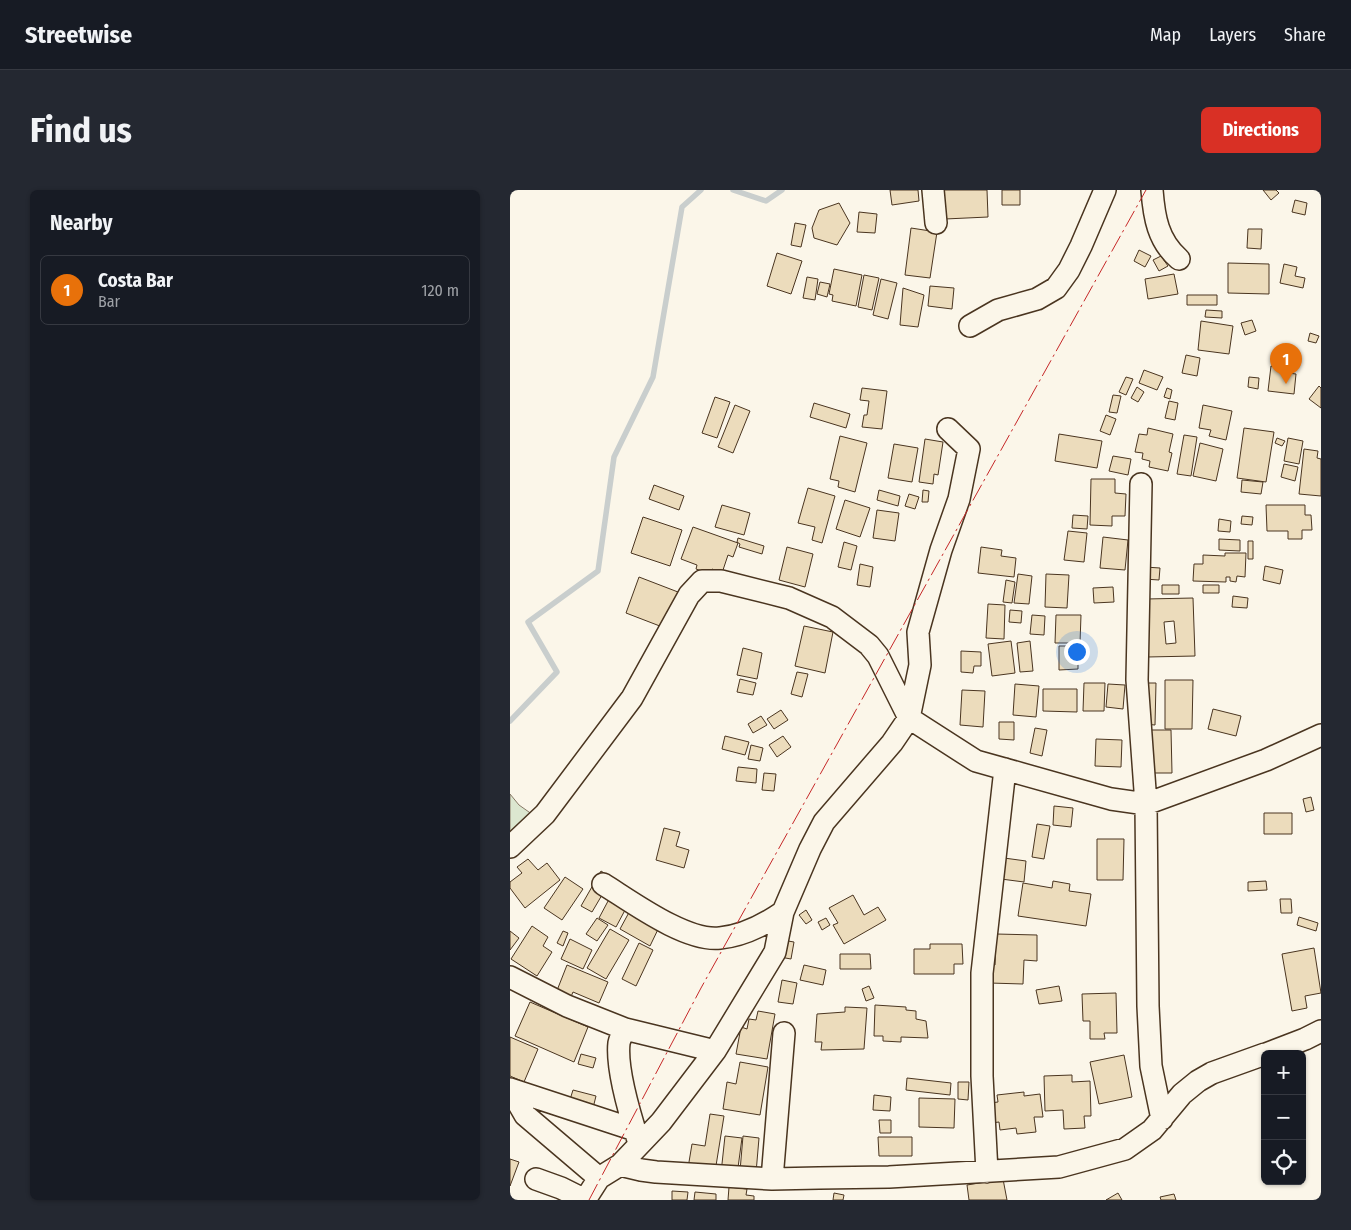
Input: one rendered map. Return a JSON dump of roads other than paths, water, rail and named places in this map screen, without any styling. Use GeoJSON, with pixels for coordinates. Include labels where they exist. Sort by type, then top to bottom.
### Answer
{"type":"FeatureCollection","features":[{"type":"Feature","properties":{"kind":"street"},"geometry":{"type":"LineString","coordinates":[[933,190],[936,223]]}},
{"type":"Feature","properties":{"kind":"street"},"geometry":{"type":"LineString","coordinates":[[970,326],[998,310],[1037,299],[1056,288],[1069,270],[1081,246],[1090,220],[1105,190]]}},
{"type":"Feature","properties":{"kind":"street"},"geometry":{"type":"LineString","coordinates":[[1152,190],[1157,226],[1170,251],[1179,259]]}},
{"type":"Feature","properties":{"kind":"street"},"geometry":{"type":"LineString","coordinates":[[536,1179],[561,1188],[585,1200],[599,1178],[620,1165],[637,1138],[676,1103],[715,1051],[775,952],[783,912],[824,822],[892,743],[909,718],[920,665],[918,632],[959,499],[969,449],[948,429]]}},
{"type":"Feature","properties":{"kind":"street"},"geometry":{"type":"LineString","coordinates":[[1141,484],[1137,680],[1146,804],[1148,1006],[1152,1066],[1162,1119]]}},
{"type":"Feature","properties":{"kind":"street"},"geometry":{"type":"LineString","coordinates":[[510,847],[545,814],[632,698],[689,595],[702,581],[722,581],[789,598],[832,617],[869,644],[878,656],[909,718],[976,760],[1110,799],[1146,804],[1266,760],[1321,735]]}},
{"type":"Feature","properties":{"kind":"street"},"geometry":{"type":"LineString","coordinates":[[987,1172],[982,1076],[982,973],[1005,769]]}},
{"type":"Feature","properties":{"kind":"street"},"geometry":{"type":"LineString","coordinates":[[603,884],[653,916],[686,932],[704,938],[719,938],[738,934],[763,925],[783,912]]}},
{"type":"Feature","properties":{"kind":"street"},"geometry":{"type":"LineString","coordinates":[[510,977],[566,1006],[625,1028],[715,1051]]}},
{"type":"Feature","properties":{"kind":"street"},"geometry":{"type":"LineString","coordinates":[[625,1028],[619,1041],[619,1055],[627,1106],[637,1138]]}},
{"type":"Feature","properties":{"kind":"street"},"geometry":{"type":"LineString","coordinates":[[1276,1050],[1321,1032]]}},
{"type":"Feature","properties":{"kind":"street"},"geometry":{"type":"LineString","coordinates":[[772,1178],[784,1033]]}},
{"type":"Feature","properties":{"kind":"street"},"geometry":{"type":"LineString","coordinates":[[620,1165],[656,1172],[772,1178],[889,1177],[1059,1167],[1125,1149],[1152,1130],[1182,1094],[1198,1081],[1212,1073],[1261,1056]]}},
{"type":"Feature","properties":{"kind":"street"},"geometry":{"type":"LineString","coordinates":[[510,1089],[637,1138]]}},
{"type":"Feature","properties":{"kind":"street"},"geometry":{"type":"LineString","coordinates":[[510,1089],[525,1115],[599,1178]]}},
{"type":"Feature","properties":{"kind":"waterway"},"geometry":{"type":"LineString","coordinates":[[510,721],[557,672],[528,622],[598,571],[614,457],[653,377],[682,207],[701,190]]}},
{"type":"Feature","properties":{"kind":"waterway"},"geometry":{"type":"LineString","coordinates":[[733,190],[766,201],[782,190]]}},
{"type":"Feature","properties":{"kind":"place","name":"Costa Bar"},"geometry":{"type":"Point","coordinates":[1286,384]}}]}
